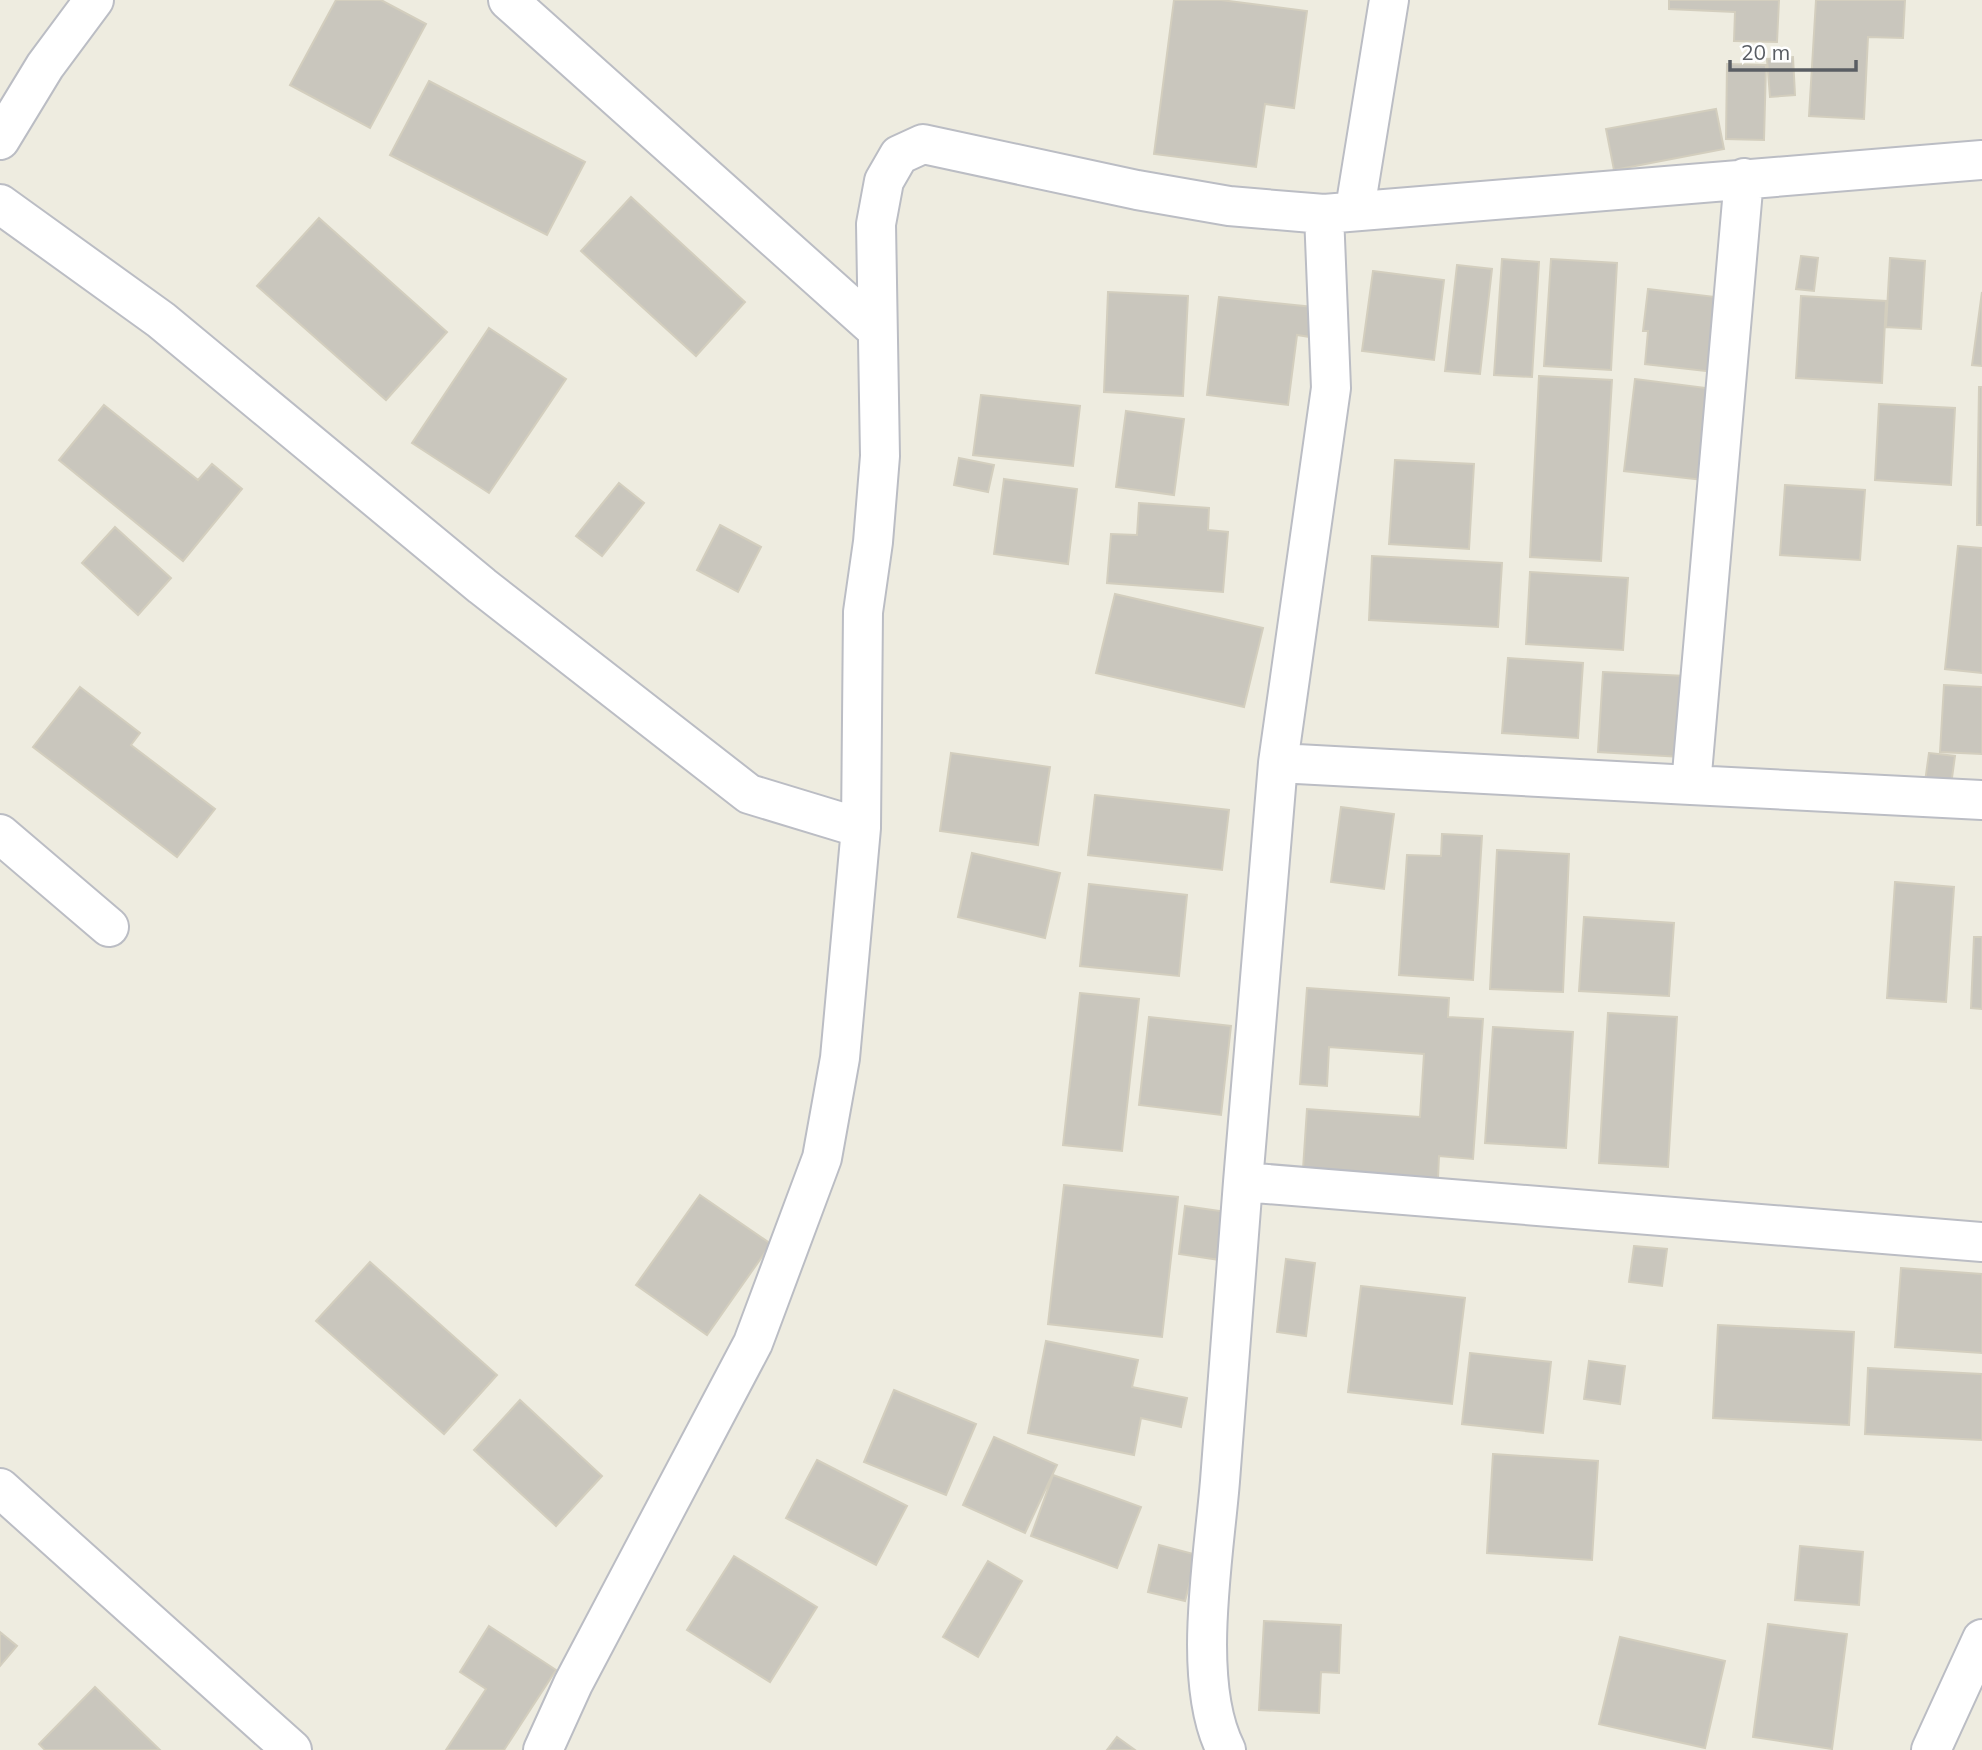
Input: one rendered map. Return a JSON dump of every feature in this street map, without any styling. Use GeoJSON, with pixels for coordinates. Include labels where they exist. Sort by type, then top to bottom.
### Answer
{"type":"FeatureCollection","features":[{"type":"Feature","properties":{"kind":"street"},"geometry":{"type":"LineString","coordinates":[[0,140],[45,66],[94,0]]}},
{"type":"Feature","properties":{"kind":"street"},"geometry":{"type":"LineString","coordinates":[[508,0],[877,330]]}},
{"type":"Feature","properties":{"kind":"street"},"geometry":{"type":"LineString","coordinates":[[1226,1750],[1215,1730],[1208,1659],[1209,1582],[1217,1518],[1242,1182],[1278,763],[1331,388],[1340,212],[1389,0]]}},
{"type":"Feature","properties":{"kind":"street"},"geometry":{"type":"LineString","coordinates":[[542,1750],[573,1684],[753,1343],[822,1158],[840,1058],[861,828],[863,612],[873,542],[880,456],[876,224],[884,181],[899,155],[923,144],[1137,190],[1229,206],[1340,212],[1597,194],[1744,178],[1982,160]]}},
{"type":"Feature","properties":{"kind":"street"},"geometry":{"type":"LineString","coordinates":[[1691,785],[1744,178]]}},
{"type":"Feature","properties":{"kind":"street"},"geometry":{"type":"LineString","coordinates":[[0,204],[160,320],[482,586],[749,794],[861,828]]}},
{"type":"Feature","properties":{"kind":"street"},"geometry":{"type":"LineString","coordinates":[[1278,763],[1982,800]]}},
{"type":"Feature","properties":{"kind":"street"},"geometry":{"type":"LineString","coordinates":[[0,834],[109,928]]}},
{"type":"Feature","properties":{"kind":"street"},"geometry":{"type":"LineString","coordinates":[[1242,1182],[1982,1242]]}},
{"type":"Feature","properties":{"kind":"street"},"geometry":{"type":"LineString","coordinates":[[0,1488],[292,1750]]}},
{"type":"Feature","properties":{"kind":"street"},"geometry":{"type":"LineString","coordinates":[[1931,1750],[1982,1639]]}},
{"type":"Feature","properties":{"kind":"building"},"geometry":{"type":"Polygon","coordinates":[[[336,0],[381,0],[426,24],[370,128],[290,85],[336,0]]]}},
{"type":"Feature","properties":{"kind":"building"},"geometry":{"type":"Polygon","coordinates":[[[1174,0],[1221,0],[1307,11],[1294,108],[1265,104],[1256,167],[1154,154],[1174,0]]]}},
{"type":"Feature","properties":{"kind":"building"},"geometry":{"type":"Polygon","coordinates":[[[1669,0],[1779,0],[1777,42],[1734,41],[1735,12],[1669,9],[1669,0]]]}},
{"type":"Feature","properties":{"kind":"building"},"geometry":{"type":"Polygon","coordinates":[[[1816,0],[1905,0],[1903,38],[1868,37],[1864,119],[1809,116],[1816,0]]]}},
{"type":"Feature","properties":{"kind":"building"},"geometry":{"type":"Polygon","coordinates":[[[1793,57],[1795,95],[1770,97],[1767,59],[1793,57]]]}},
{"type":"Feature","properties":{"kind":"building"},"geometry":{"type":"Polygon","coordinates":[[[1727,64],[1766,65],[1764,140],[1726,139],[1727,64]]]}},
{"type":"Feature","properties":{"kind":"building"},"geometry":{"type":"Polygon","coordinates":[[[429,81],[585,162],[547,235],[390,155],[429,81]]]}},
{"type":"Feature","properties":{"kind":"building"},"geometry":{"type":"Polygon","coordinates":[[[1716,109],[1724,149],[1614,170],[1606,129],[1716,109]]]}},
{"type":"Feature","properties":{"kind":"building"},"geometry":{"type":"Polygon","coordinates":[[[631,197],[745,302],[696,356],[581,251],[631,197]]]}},
{"type":"Feature","properties":{"kind":"building"},"geometry":{"type":"Polygon","coordinates":[[[319,218],[447,332],[386,400],[257,286],[319,218]]]}},
{"type":"Feature","properties":{"kind":"building"},"geometry":{"type":"Polygon","coordinates":[[[1801,256],[1818,258],[1814,291],[1796,289],[1801,256]]]}},
{"type":"Feature","properties":{"kind":"building"},"geometry":{"type":"Polygon","coordinates":[[[1890,258],[1925,261],[1921,329],[1886,327],[1890,258]]]}},
{"type":"Feature","properties":{"kind":"building"},"geometry":{"type":"Polygon","coordinates":[[[1502,259],[1539,262],[1532,377],[1494,375],[1502,259]]]}},
{"type":"Feature","properties":{"kind":"building"},"geometry":{"type":"Polygon","coordinates":[[[1551,259],[1617,263],[1611,370],[1544,366],[1551,259]]]}},
{"type":"Feature","properties":{"kind":"building"},"geometry":{"type":"Polygon","coordinates":[[[1457,265],[1492,269],[1480,374],[1445,371],[1457,265]]]}},
{"type":"Feature","properties":{"kind":"building"},"geometry":{"type":"Polygon","coordinates":[[[1373,271],[1444,280],[1434,360],[1362,351],[1373,271]]]}},
{"type":"Feature","properties":{"kind":"building"},"geometry":{"type":"Polygon","coordinates":[[[1648,289],[1724,298],[1714,372],[1645,364],[1648,331],[1643,331],[1648,289]]]}},
{"type":"Feature","properties":{"kind":"building"},"geometry":{"type":"Polygon","coordinates":[[[1108,292],[1188,296],[1183,396],[1104,392],[1108,292]]]}},
{"type":"Feature","properties":{"kind":"building"},"geometry":{"type":"Polygon","coordinates":[[[1982,292],[1982,366],[1972,365],[1982,292]]]}},
{"type":"Feature","properties":{"kind":"building"},"geometry":{"type":"Polygon","coordinates":[[[1801,296],[1886,301],[1882,383],[1796,378],[1801,296]]]}},
{"type":"Feature","properties":{"kind":"building"},"geometry":{"type":"Polygon","coordinates":[[[1219,297],[1313,307],[1310,337],[1297,335],[1288,405],[1207,395],[1219,297]]]}},
{"type":"Feature","properties":{"kind":"building"},"geometry":{"type":"Polygon","coordinates":[[[489,328],[566,379],[489,493],[412,443],[489,328]]]}},
{"type":"Feature","properties":{"kind":"building"},"geometry":{"type":"Polygon","coordinates":[[[1539,376],[1612,380],[1601,561],[1530,557],[1539,376]]]}},
{"type":"Feature","properties":{"kind":"building"},"geometry":{"type":"Polygon","coordinates":[[[1635,379],[1722,390],[1712,481],[1624,471],[1635,379]]]}},
{"type":"Feature","properties":{"kind":"building"},"geometry":{"type":"Polygon","coordinates":[[[1979,387],[1982,387],[1982,525],[1977,525],[1979,387]]]}},
{"type":"Feature","properties":{"kind":"building"},"geometry":{"type":"Polygon","coordinates":[[[981,395],[1080,406],[1073,466],[973,455],[981,395]]]}},
{"type":"Feature","properties":{"kind":"building"},"geometry":{"type":"Polygon","coordinates":[[[1879,404],[1955,408],[1951,485],[1875,480],[1879,404]]]}},
{"type":"Feature","properties":{"kind":"building"},"geometry":{"type":"Polygon","coordinates":[[[104,405],[198,480],[212,464],[242,489],[183,561],[59,460],[104,405]]]}},
{"type":"Feature","properties":{"kind":"building"},"geometry":{"type":"Polygon","coordinates":[[[1126,411],[1184,419],[1174,495],[1116,487],[1126,411]]]}},
{"type":"Feature","properties":{"kind":"building"},"geometry":{"type":"Polygon","coordinates":[[[959,458],[994,465],[988,492],[954,485],[959,458]]]}},
{"type":"Feature","properties":{"kind":"building"},"geometry":{"type":"Polygon","coordinates":[[[1395,460],[1474,464],[1469,549],[1389,544],[1395,460]]]}},
{"type":"Feature","properties":{"kind":"building"},"geometry":{"type":"Polygon","coordinates":[[[1004,479],[1077,489],[1068,564],[994,554],[1004,479]]]}},
{"type":"Feature","properties":{"kind":"building"},"geometry":{"type":"Polygon","coordinates":[[[619,483],[644,503],[602,556],[576,536],[619,483]]]}},
{"type":"Feature","properties":{"kind":"building"},"geometry":{"type":"Polygon","coordinates":[[[1785,485],[1865,490],[1860,560],[1780,555],[1785,485]]]}},
{"type":"Feature","properties":{"kind":"building"},"geometry":{"type":"Polygon","coordinates":[[[1139,503],[1209,508],[1208,530],[1228,532],[1223,592],[1107,583],[1111,534],[1137,535],[1139,503]]]}},
{"type":"Feature","properties":{"kind":"building"},"geometry":{"type":"Polygon","coordinates":[[[720,525],[761,547],[738,592],[697,570],[720,525]]]}},
{"type":"Feature","properties":{"kind":"building"},"geometry":{"type":"Polygon","coordinates":[[[115,527],[171,578],[138,615],[82,563],[115,527]]]}},
{"type":"Feature","properties":{"kind":"building"},"geometry":{"type":"Polygon","coordinates":[[[1958,546],[1982,548],[1982,673],[1945,669],[1958,546]]]}},
{"type":"Feature","properties":{"kind":"building"},"geometry":{"type":"Polygon","coordinates":[[[1372,556],[1502,563],[1498,627],[1369,620],[1372,556]]]}},
{"type":"Feature","properties":{"kind":"building"},"geometry":{"type":"Polygon","coordinates":[[[1530,572],[1628,578],[1623,650],[1526,644],[1530,572]]]}},
{"type":"Feature","properties":{"kind":"building"},"geometry":{"type":"Polygon","coordinates":[[[1115,594],[1263,628],[1244,707],[1096,673],[1115,594]]]}},
{"type":"Feature","properties":{"kind":"building"},"geometry":{"type":"Polygon","coordinates":[[[1508,658],[1583,663],[1578,738],[1502,733],[1508,658]]]}},
{"type":"Feature","properties":{"kind":"building"},"geometry":{"type":"Polygon","coordinates":[[[1603,672],[1686,676],[1681,757],[1598,752],[1603,672]]]}},
{"type":"Feature","properties":{"kind":"building"},"geometry":{"type":"Polygon","coordinates":[[[1944,685],[1982,687],[1982,754],[1940,752],[1944,685]]]}},
{"type":"Feature","properties":{"kind":"building"},"geometry":{"type":"Polygon","coordinates":[[[80,687],[140,733],[131,745],[215,809],[177,857],[33,747],[80,687]]]}},
{"type":"Feature","properties":{"kind":"building"},"geometry":{"type":"Polygon","coordinates":[[[951,753],[1050,767],[1038,845],[940,831],[951,753]]]}},
{"type":"Feature","properties":{"kind":"building"},"geometry":{"type":"Polygon","coordinates":[[[1929,753],[1955,756],[1951,785],[1925,782],[1929,753]]]}},
{"type":"Feature","properties":{"kind":"building"},"geometry":{"type":"Polygon","coordinates":[[[1095,795],[1229,810],[1222,870],[1088,855],[1095,795]]]}},
{"type":"Feature","properties":{"kind":"building"},"geometry":{"type":"Polygon","coordinates":[[[1341,807],[1394,814],[1384,889],[1331,882],[1341,807]]]}},
{"type":"Feature","properties":{"kind":"building"},"geometry":{"type":"Polygon","coordinates":[[[1442,834],[1482,836],[1473,980],[1399,975],[1407,855],[1441,856],[1442,834]]]}},
{"type":"Feature","properties":{"kind":"building"},"geometry":{"type":"Polygon","coordinates":[[[1497,850],[1569,854],[1563,992],[1490,989],[1497,850]]]}},
{"type":"Feature","properties":{"kind":"building"},"geometry":{"type":"Polygon","coordinates":[[[972,853],[1060,873],[1045,938],[958,917],[972,853]]]}},
{"type":"Feature","properties":{"kind":"building"},"geometry":{"type":"Polygon","coordinates":[[[1895,882],[1954,887],[1946,1002],[1887,998],[1895,882]]]}},
{"type":"Feature","properties":{"kind":"building"},"geometry":{"type":"Polygon","coordinates":[[[1089,884],[1187,895],[1179,976],[1080,966],[1089,884]]]}},
{"type":"Feature","properties":{"kind":"building"},"geometry":{"type":"Polygon","coordinates":[[[1584,917],[1674,923],[1669,996],[1579,991],[1584,917]]]}},
{"type":"Feature","properties":{"kind":"building"},"geometry":{"type":"Polygon","coordinates":[[[1974,937],[1982,937],[1982,1009],[1971,1008],[1974,937]]]}},
{"type":"Feature","properties":{"kind":"building"},"geometry":{"type":"Polygon","coordinates":[[[1307,988],[1449,998],[1448,1017],[1483,1019],[1473,1159],[1439,1156],[1438,1178],[1303,1169],[1307,1109],[1420,1117],[1424,1054],[1329,1047],[1327,1086],[1300,1084],[1307,988]]]}},
{"type":"Feature","properties":{"kind":"building"},"geometry":{"type":"Polygon","coordinates":[[[1080,993],[1139,999],[1122,1151],[1063,1145],[1080,993]]]}},
{"type":"Feature","properties":{"kind":"building"},"geometry":{"type":"Polygon","coordinates":[[[1608,1013],[1677,1017],[1668,1167],[1599,1163],[1608,1013]]]}},
{"type":"Feature","properties":{"kind":"building"},"geometry":{"type":"Polygon","coordinates":[[[1149,1017],[1231,1026],[1221,1115],[1139,1105],[1149,1017]]]}},
{"type":"Feature","properties":{"kind":"building"},"geometry":{"type":"Polygon","coordinates":[[[1493,1027],[1573,1032],[1566,1148],[1485,1143],[1493,1027]]]}},
{"type":"Feature","properties":{"kind":"building"},"geometry":{"type":"Polygon","coordinates":[[[1064,1185],[1178,1197],[1162,1337],[1048,1324],[1064,1185]]]}},
{"type":"Feature","properties":{"kind":"building"},"geometry":{"type":"Polygon","coordinates":[[[700,1195],[771,1244],[707,1335],[636,1285],[700,1195]]]}},
{"type":"Feature","properties":{"kind":"building"},"geometry":{"type":"Polygon","coordinates":[[[1185,1206],[1227,1212],[1220,1260],[1179,1254],[1185,1206]]]}},
{"type":"Feature","properties":{"kind":"building"},"geometry":{"type":"Polygon","coordinates":[[[1634,1246],[1667,1249],[1662,1286],[1629,1282],[1634,1246]]]}},
{"type":"Feature","properties":{"kind":"building"},"geometry":{"type":"Polygon","coordinates":[[[1286,1259],[1315,1263],[1306,1336],[1277,1332],[1286,1259]]]}},
{"type":"Feature","properties":{"kind":"building"},"geometry":{"type":"Polygon","coordinates":[[[370,1262],[497,1375],[444,1434],[316,1321],[370,1262]]]}},
{"type":"Feature","properties":{"kind":"building"},"geometry":{"type":"Polygon","coordinates":[[[1901,1268],[1982,1274],[1982,1353],[1895,1347],[1901,1268]]]}},
{"type":"Feature","properties":{"kind":"building"},"geometry":{"type":"Polygon","coordinates":[[[1361,1286],[1465,1298],[1452,1404],[1348,1392],[1361,1286]]]}},
{"type":"Feature","properties":{"kind":"building"},"geometry":{"type":"Polygon","coordinates":[[[1718,1325],[1854,1332],[1849,1425],[1713,1418],[1718,1325]]]}},
{"type":"Feature","properties":{"kind":"building"},"geometry":{"type":"Polygon","coordinates":[[[1046,1341],[1138,1360],[1132,1387],[1187,1398],[1181,1427],[1141,1418],[1134,1455],[1028,1433],[1046,1341]]]}},
{"type":"Feature","properties":{"kind":"building"},"geometry":{"type":"Polygon","coordinates":[[[1470,1353],[1551,1362],[1543,1433],[1462,1424],[1470,1353]]]}},
{"type":"Feature","properties":{"kind":"building"},"geometry":{"type":"Polygon","coordinates":[[[1589,1361],[1625,1366],[1620,1404],[1584,1399],[1589,1361]]]}},
{"type":"Feature","properties":{"kind":"building"},"geometry":{"type":"Polygon","coordinates":[[[1868,1368],[1982,1374],[1982,1440],[1865,1434],[1868,1368]]]}},
{"type":"Feature","properties":{"kind":"building"},"geometry":{"type":"Polygon","coordinates":[[[894,1390],[976,1424],[946,1495],[864,1462],[894,1390]]]}},
{"type":"Feature","properties":{"kind":"building"},"geometry":{"type":"Polygon","coordinates":[[[520,1400],[602,1476],[556,1526],[474,1450],[520,1400]]]}},
{"type":"Feature","properties":{"kind":"building"},"geometry":{"type":"Polygon","coordinates":[[[994,1437],[1057,1465],[1025,1533],[963,1505],[994,1437]]]}},
{"type":"Feature","properties":{"kind":"building"},"geometry":{"type":"Polygon","coordinates":[[[1493,1454],[1598,1461],[1592,1560],[1487,1553],[1493,1454]]]}},
{"type":"Feature","properties":{"kind":"building"},"geometry":{"type":"Polygon","coordinates":[[[817,1460],[907,1506],[876,1565],[786,1518],[817,1460]]]}},
{"type":"Feature","properties":{"kind":"building"},"geometry":{"type":"Polygon","coordinates":[[[1053,1475],[1141,1507],[1117,1568],[1031,1536],[1053,1475]]]}},
{"type":"Feature","properties":{"kind":"building"},"geometry":{"type":"Polygon","coordinates":[[[1159,1545],[1197,1555],[1185,1601],[1148,1592],[1159,1545]]]}},
{"type":"Feature","properties":{"kind":"building"},"geometry":{"type":"Polygon","coordinates":[[[1800,1546],[1863,1552],[1859,1605],[1795,1600],[1800,1546]]]}},
{"type":"Feature","properties":{"kind":"building"},"geometry":{"type":"Polygon","coordinates":[[[734,1556],[817,1607],[770,1682],[687,1630],[734,1556]]]}},
{"type":"Feature","properties":{"kind":"building"},"geometry":{"type":"Polygon","coordinates":[[[988,1561],[1022,1581],[978,1657],[943,1637],[988,1561]]]}},
{"type":"Feature","properties":{"kind":"building"},"geometry":{"type":"Polygon","coordinates":[[[1264,1621],[1341,1625],[1339,1673],[1321,1672],[1319,1713],[1259,1710],[1264,1621]]]}},
{"type":"Feature","properties":{"kind":"building"},"geometry":{"type":"Polygon","coordinates":[[[1768,1624],[1847,1634],[1832,1749],[1753,1737],[1768,1624]]]}},
{"type":"Feature","properties":{"kind":"building"},"geometry":{"type":"Polygon","coordinates":[[[489,1626],[556,1670],[504,1750],[446,1750],[486,1689],[460,1672],[489,1626]]]}},
{"type":"Feature","properties":{"kind":"building"},"geometry":{"type":"Polygon","coordinates":[[[0,1632],[17,1646],[0,1666],[0,1632]]]}},
{"type":"Feature","properties":{"kind":"building"},"geometry":{"type":"Polygon","coordinates":[[[1620,1637],[1725,1661],[1705,1748],[1599,1724],[1620,1637]]]}},
{"type":"Feature","properties":{"kind":"building"},"geometry":{"type":"Polygon","coordinates":[[[95,1687],[160,1750],[45,1750],[39,1744],[95,1687]]]}},
{"type":"Feature","properties":{"kind":"building"},"geometry":{"type":"Polygon","coordinates":[[[1117,1737],[1135,1750],[1107,1750],[1117,1737]]]}}]}
